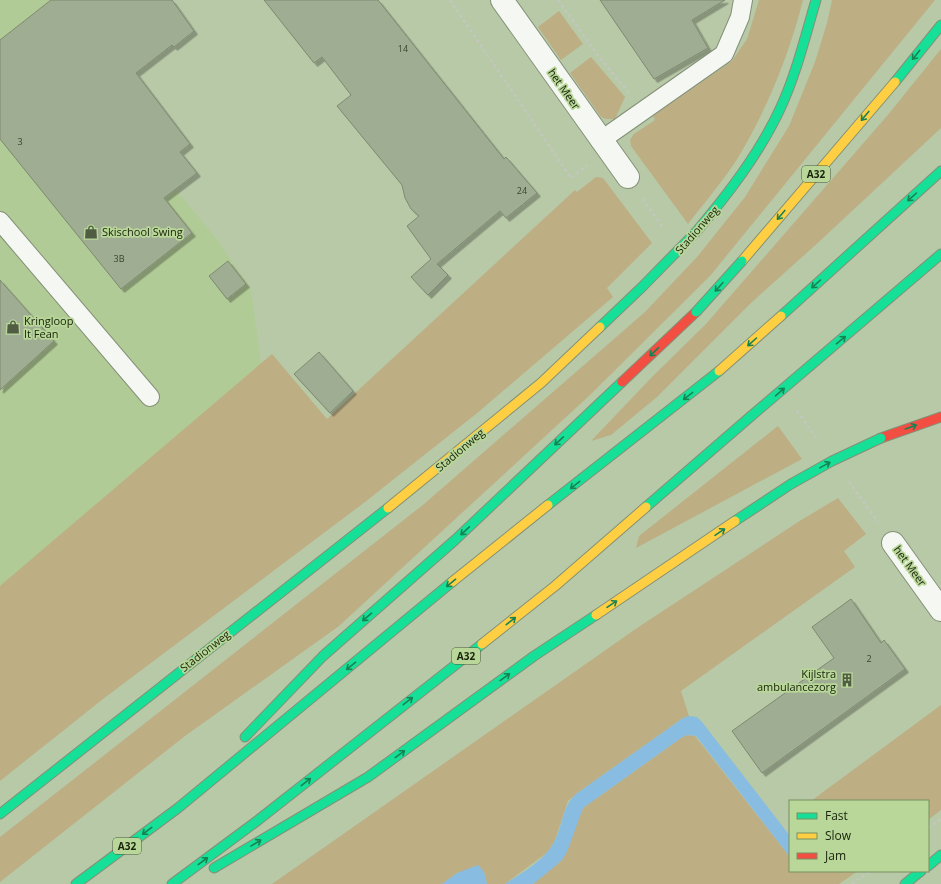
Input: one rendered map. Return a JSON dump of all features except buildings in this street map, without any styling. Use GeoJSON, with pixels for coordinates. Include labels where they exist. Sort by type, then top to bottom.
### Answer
{"type":"FeatureCollection","features":[{"type":"Feature","properties":{"kind":"main road","name":"Stadionweg"},"geometry":{"type":"LineString","coordinates":[[0,814],[441,466],[541,383],[642,287],[696,232],[722,202],[748,165],[774,122],[791,81],[816,0]]}},
{"type":"Feature","properties":{"kind":"main road","name":"A32"},"geometry":{"type":"LineString","coordinates":[[178,808],[323,656],[455,540],[682,325],[742,262],[891,87],[941,25]]}},
{"type":"Feature","properties":{"kind":"main road","name":"A32"},"geometry":{"type":"LineString","coordinates":[[76,884],[178,808],[510,535],[718,371],[941,171]]}},
{"type":"Feature","properties":{"kind":"main road","name":"A32"},"geometry":{"type":"LineString","coordinates":[[172,884],[269,812],[554,586],[941,254]]}},
{"type":"Feature","properties":{"kind":"main road"},"geometry":{"type":"LineString","coordinates":[[207,872],[368,777],[534,656],[791,484],[832,461],[881,438],[941,417]]}},
{"type":"Feature","properties":{"kind":"main road"},"geometry":{"type":"LineString","coordinates":[[929,865],[941,855]]}},
{"type":"Feature","properties":{"kind":"main road"},"geometry":{"type":"LineString","coordinates":[[905,884],[920,872]]}},
{"type":"Feature","properties":{"kind":"street","name":"het Meer"},"geometry":{"type":"LineString","coordinates":[[502,0],[603,145],[628,177]]}},
{"type":"Feature","properties":{"kind":"street","name":"het Meer"},"geometry":{"type":"LineString","coordinates":[[893,543],[941,610]]}},
{"type":"Feature","properties":{"kind":"lane"},"geometry":{"type":"LineString","coordinates":[[603,145],[644,111],[724,54],[740,17],[743,0]]}},
{"type":"Feature","properties":{"kind":"lane"},"geometry":{"type":"LineString","coordinates":[[0,221],[150,396]]}},
{"type":"Feature","properties":{"kind":"path"},"geometry":{"type":"LineString","coordinates":[[450,0],[571,178],[603,145]]}},
{"type":"Feature","properties":{"kind":"path"},"geometry":{"type":"LineString","coordinates":[[558,0],[599,57],[644,111]]}},
{"type":"Feature","properties":{"kind":"path"},"geometry":{"type":"LineString","coordinates":[[929,827],[941,819]]}},
{"type":"Feature","properties":{"kind":"path"},"geometry":{"type":"LineString","coordinates":[[852,884],[869,872]]}},
{"type":"Feature","properties":{"kind":"shaded area"},"geometry":{"type":"Polygon","coordinates":[[[0,0],[169,0],[86,68],[159,169],[219,242],[251,289],[266,401],[0,673],[0,0]]]}},
{"type":"Feature","properties":{"kind":"shaded area"},"geometry":{"type":"Polygon","coordinates":[[[759,0],[803,0],[791,41],[777,80],[750,137],[721,182],[688,224],[631,146],[630,140],[634,134],[655,120],[653,116],[732,61],[747,39],[759,0]]]}},
{"type":"Feature","properties":{"kind":"shaded area"},"geometry":{"type":"Polygon","coordinates":[[[832,0],[935,0],[710,276],[590,395],[339,626],[185,736],[0,882],[0,837],[424,504],[645,312],[697,257],[745,197],[789,126],[815,62],[827,23],[832,0]]]}},
{"type":"Feature","properties":{"kind":"shaded area"},"geometry":{"type":"Polygon","coordinates":[[[559,11],[583,44],[561,60],[538,27],[559,11]]]}},
{"type":"Feature","properties":{"kind":"shaded area"},"geometry":{"type":"Polygon","coordinates":[[[941,49],[941,128],[751,303],[657,397],[611,435],[591,441],[653,376],[706,324],[887,116],[941,49]]]}},
{"type":"Feature","properties":{"kind":"shaded area"},"geometry":{"type":"Polygon","coordinates":[[[591,57],[625,97],[615,119],[606,119],[601,117],[570,73],[591,57]]]}},
{"type":"Feature","properties":{"kind":"shaded area"},"geometry":{"type":"Polygon","coordinates":[[[596,177],[603,178],[652,243],[607,288],[613,297],[476,414],[365,502],[103,699],[0,781],[0,586],[272,354],[327,419],[575,190],[577,192],[596,177]]]}},
{"type":"Feature","properties":{"kind":"shaded area"},"geometry":{"type":"Polygon","coordinates":[[[778,426],[802,459],[636,548],[639,536],[778,426]]]}},
{"type":"Feature","properties":{"kind":"shaded area"},"geometry":{"type":"Polygon","coordinates":[[[838,498],[866,534],[844,551],[855,567],[681,691],[689,716],[683,718],[568,801],[555,840],[548,852],[505,884],[487,884],[484,872],[457,873],[442,884],[272,884],[637,628],[798,522],[838,498]]]}},
{"type":"Feature","properties":{"kind":"shaded area"},"geometry":{"type":"Polygon","coordinates":[[[941,705],[941,810],[929,819],[929,800],[812,800],[941,705]]]}},
{"type":"Feature","properties":{"kind":"shaded area"},"geometry":{"type":"Polygon","coordinates":[[[687,735],[695,736],[789,856],[789,872],[857,872],[839,884],[533,884],[562,860],[583,808],[687,735]]]}},
{"type":"Feature","properties":{"kind":"water"},"geometry":{"type":"Polygon","coordinates":[[[689,716],[697,717],[702,722],[789,835],[789,856],[696,736],[687,735],[583,808],[567,852],[562,860],[548,872],[533,884],[505,884],[532,866],[550,849],[557,836],[565,810],[571,799],[576,794],[683,718],[689,716]]]}},
{"type":"Feature","properties":{"kind":"water"},"geometry":{"type":"Polygon","coordinates":[[[478,865],[484,872],[487,884],[442,884],[457,873],[478,865]]]}},
{"type":"Feature","properties":{"kind":"traffic: fast"},"geometry":{"type":"LineString","coordinates":[[696,232],[720,203],[753,158],[772,126],[791,83],[816,0]]}},
{"type":"Feature","properties":{"kind":"traffic: fast"},"geometry":{"type":"LineString","coordinates":[[895,82],[941,25]]}},
{"type":"Feature","properties":{"kind":"traffic: fast"},"geometry":{"type":"LineString","coordinates":[[781,316],[941,171]]}},
{"type":"Feature","properties":{"kind":"traffic: fast"},"geometry":{"type":"LineString","coordinates":[[642,287],[696,232]]}},
{"type":"Feature","properties":{"kind":"traffic: fast"},"geometry":{"type":"LineString","coordinates":[[811,365],[941,254]]}},
{"type":"Feature","properties":{"kind":"traffic: fast"},"geometry":{"type":"LineString","coordinates":[[696,312],[742,261]]}},
{"type":"Feature","properties":{"kind":"traffic: fast"},"geometry":{"type":"LineString","coordinates":[[600,327],[642,287]]}},
{"type":"Feature","properties":{"kind":"traffic: fast"},"geometry":{"type":"LineString","coordinates":[[750,417],[811,365]]}},
{"type":"Feature","properties":{"kind":"traffic: fast"},"geometry":{"type":"LineString","coordinates":[[548,505],[719,371]]}},
{"type":"Feature","properties":{"kind":"traffic: fast"},"geometry":{"type":"LineString","coordinates":[[245,737],[323,656],[455,540],[622,382]]}},
{"type":"Feature","properties":{"kind":"traffic: fast"},"geometry":{"type":"LineString","coordinates":[[646,507],[750,417]]}},
{"type":"Feature","properties":{"kind":"traffic: fast"},"geometry":{"type":"LineString","coordinates":[[791,484],[832,461],[881,438]]}},
{"type":"Feature","properties":{"kind":"traffic: fast"},"geometry":{"type":"LineString","coordinates":[[735,521],[791,484]]}},
{"type":"Feature","properties":{"kind":"traffic: fast"},"geometry":{"type":"LineString","coordinates":[[0,814],[388,508]]}},
{"type":"Feature","properties":{"kind":"traffic: fast"},"geometry":{"type":"LineString","coordinates":[[76,884],[178,808],[452,582]]}},
{"type":"Feature","properties":{"kind":"traffic: fast"},"geometry":{"type":"LineString","coordinates":[[214,868],[368,777],[534,656],[596,615]]}},
{"type":"Feature","properties":{"kind":"traffic: fast"},"geometry":{"type":"LineString","coordinates":[[172,884],[257,821],[482,644]]}},
{"type":"Feature","properties":{"kind":"traffic: fast"},"geometry":{"type":"LineString","coordinates":[[929,865],[941,855]]}},
{"type":"Feature","properties":{"kind":"traffic: fast"},"geometry":{"type":"LineString","coordinates":[[905,884],[920,872]]}},
{"type":"Feature","properties":{"kind":"traffic: slow"},"geometry":{"type":"LineString","coordinates":[[742,261],[895,82]]}},
{"type":"Feature","properties":{"kind":"traffic: slow"},"geometry":{"type":"LineString","coordinates":[[719,371],[781,316]]}},
{"type":"Feature","properties":{"kind":"traffic: slow"},"geometry":{"type":"LineString","coordinates":[[388,508],[541,383],[600,327]]}},
{"type":"Feature","properties":{"kind":"traffic: slow"},"geometry":{"type":"LineString","coordinates":[[452,582],[548,505]]}},
{"type":"Feature","properties":{"kind":"traffic: slow"},"geometry":{"type":"LineString","coordinates":[[482,644],[555,586],[646,507]]}},
{"type":"Feature","properties":{"kind":"traffic: slow"},"geometry":{"type":"LineString","coordinates":[[596,615],[735,521]]}},
{"type":"Feature","properties":{"kind":"traffic: jam"},"geometry":{"type":"LineString","coordinates":[[622,382],[696,312]]}},
{"type":"Feature","properties":{"kind":"traffic: jam"},"geometry":{"type":"LineString","coordinates":[[881,438],[941,417]]}},
{"type":"Feature","properties":{"kind":"place","name":"Skischool Swing"},"geometry":{"type":"Point","coordinates":[91,232]}},
{"type":"Feature","properties":{"kind":"place","name":"Kringloop It Fean"},"geometry":{"type":"Point","coordinates":[13,327]}},
{"type":"Feature","properties":{"kind":"place","name":"Kijlstra ambulancezorg"},"geometry":{"type":"Point","coordinates":[847,680]}}]}
